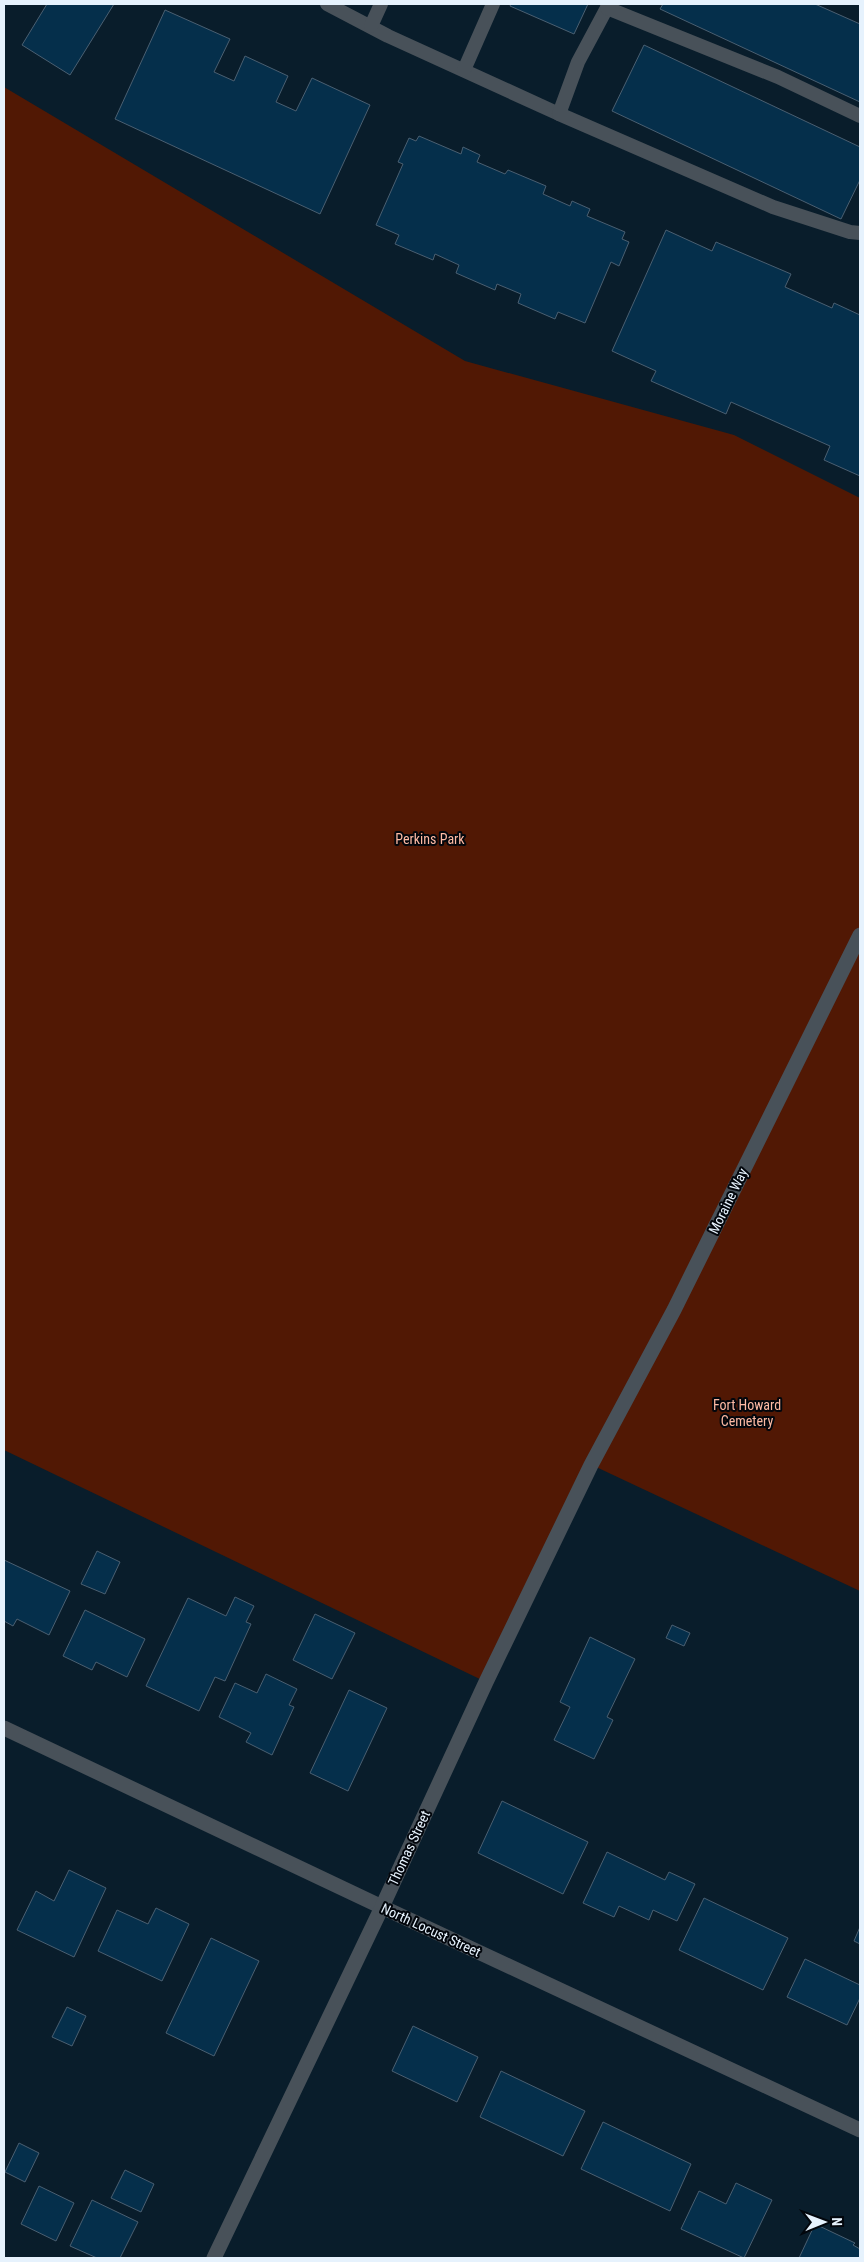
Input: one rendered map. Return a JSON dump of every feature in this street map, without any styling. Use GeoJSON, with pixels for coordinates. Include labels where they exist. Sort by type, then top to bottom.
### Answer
{"type":"FeatureCollection","features":[{"type":"Feature","properties":{"kind":"street","name":"Moraine Way"},"geometry":{"type":"LineString","coordinates":[[591,1465],[674,1310],[860,934]]}},
{"type":"Feature","properties":{"kind":"street","name":"Thomas Street"},"geometry":{"type":"LineString","coordinates":[[214,2258],[382,1907],[486,1682],[591,1465]]}},
{"type":"Feature","properties":{"kind":"street","name":"North Locust Street"},"geometry":{"type":"LineString","coordinates":[[4,1728],[860,2130]]}},
{"type":"Feature","properties":{"kind":"lane"},"geometry":{"type":"LineString","coordinates":[[327,4],[559,114],[773,207],[850,232],[860,233]]}},
{"type":"Feature","properties":{"kind":"lane"},"geometry":{"type":"LineString","coordinates":[[370,26],[381,4]]}},
{"type":"Feature","properties":{"kind":"lane"},"geometry":{"type":"LineString","coordinates":[[464,70],[493,4]]}},
{"type":"Feature","properties":{"kind":"lane"},"geometry":{"type":"LineString","coordinates":[[559,114],[578,62],[608,6],[778,77],[860,116]]}},
{"type":"Feature","properties":{"kind":"green space","name":"Perkins Park"},"geometry":{"type":"Polygon","coordinates":[[[4,87],[465,361],[734,435],[860,498],[860,1591],[594,1466],[486,1682],[4,1450],[4,87]]]}},
{"type":"Feature","properties":{"kind":"building"},"geometry":{"type":"Polygon","coordinates":[[[47,4],[114,4],[70,75],[22,45],[47,4]]]}},
{"type":"Feature","properties":{"kind":"building"},"geometry":{"type":"Polygon","coordinates":[[[511,4],[588,4],[574,34],[510,6],[511,4]]]}},
{"type":"Feature","properties":{"kind":"building"},"geometry":{"type":"Polygon","coordinates":[[[663,4],[815,4],[860,24],[860,102],[660,9],[663,4]]]}},
{"type":"Feature","properties":{"kind":"building"},"geometry":{"type":"Polygon","coordinates":[[[165,10],[230,39],[214,72],[234,81],[245,56],[288,76],[276,102],[296,111],[312,78],[370,105],[320,214],[115,119],[165,10]]]}},
{"type":"Feature","properties":{"kind":"building"},"geometry":{"type":"Polygon","coordinates":[[[644,45],[860,147],[860,180],[841,219],[612,111],[644,45]]]}},
{"type":"Feature","properties":{"kind":"building"},"geometry":{"type":"Polygon","coordinates":[[[419,136],[461,154],[463,147],[480,155],[477,162],[505,174],[508,170],[546,186],[543,194],[570,206],[572,201],[590,209],[587,216],[625,232],[622,239],[629,242],[619,266],[611,262],[585,323],[558,312],[555,319],[518,303],[521,294],[497,284],[495,290],[456,273],[459,265],[435,254],[433,260],[395,244],[399,235],[376,225],[403,164],[398,162],[409,138],[416,141],[419,136]]]}},
{"type":"Feature","properties":{"kind":"building"},"geometry":{"type":"Polygon","coordinates":[[[666,230],[712,251],[716,242],[791,274],[785,287],[832,308],[834,303],[860,315],[860,476],[824,460],[830,446],[731,402],[726,414],[651,381],[656,371],[612,351],[666,230]]]}},
{"type":"Feature","properties":{"kind":"building"},"geometry":{"type":"Polygon","coordinates":[[[97,1551],[120,1562],[105,1594],[81,1584],[97,1551]]]}},
{"type":"Feature","properties":{"kind":"building"},"geometry":{"type":"Polygon","coordinates":[[[4,1560],[70,1591],[49,1635],[17,1619],[13,1626],[4,1621],[4,1560]]]}},
{"type":"Feature","properties":{"kind":"building"},"geometry":{"type":"Polygon","coordinates":[[[235,1597],[254,1606],[246,1622],[251,1624],[225,1681],[215,1677],[199,1711],[146,1686],[188,1598],[226,1616],[235,1597]]]}},
{"type":"Feature","properties":{"kind":"building"},"geometry":{"type":"Polygon","coordinates":[[[85,1610],[145,1639],[127,1677],[96,1662],[92,1670],[63,1656],[85,1610]]]}},
{"type":"Feature","properties":{"kind":"building"},"geometry":{"type":"Polygon","coordinates":[[[315,1614],[355,1633],[332,1679],[293,1660],[315,1614]]]}},
{"type":"Feature","properties":{"kind":"building"},"geometry":{"type":"Polygon","coordinates":[[[672,1625],[690,1633],[684,1646],[666,1638],[672,1625]]]}},
{"type":"Feature","properties":{"kind":"building"},"geometry":{"type":"Polygon","coordinates":[[[590,1637],[635,1659],[607,1717],[613,1720],[594,1759],[554,1740],[570,1707],[560,1702],[590,1637]]]}},
{"type":"Feature","properties":{"kind":"building"},"geometry":{"type":"Polygon","coordinates":[[[266,1674],[297,1689],[289,1705],[294,1707],[272,1755],[246,1742],[251,1733],[219,1717],[235,1683],[257,1693],[266,1674]]]}},
{"type":"Feature","properties":{"kind":"building"},"geometry":{"type":"Polygon","coordinates":[[[349,1690],[387,1708],[348,1791],[310,1773],[349,1690]]]}},
{"type":"Feature","properties":{"kind":"building"},"geometry":{"type":"Polygon","coordinates":[[[502,1801],[588,1842],[563,1894],[478,1853],[502,1801]]]}},
{"type":"Feature","properties":{"kind":"building"},"geometry":{"type":"Polygon","coordinates":[[[607,1852],[665,1880],[669,1872],[695,1884],[677,1921],[653,1910],[649,1920],[619,1906],[614,1917],[583,1903],[607,1852]]]}},
{"type":"Feature","properties":{"kind":"building"},"geometry":{"type":"Polygon","coordinates":[[[69,1870],[106,1888],[74,1957],[17,1930],[36,1891],[54,1901],[69,1870]]]}},
{"type":"Feature","properties":{"kind":"building"},"geometry":{"type":"Polygon","coordinates":[[[704,1898],[788,1938],[763,1990],[679,1950],[704,1898]]]}},
{"type":"Feature","properties":{"kind":"building"},"geometry":{"type":"Polygon","coordinates":[[[156,1908],[189,1924],[162,1981],[98,1951],[117,1910],[148,1924],[156,1908]]]}},
{"type":"Feature","properties":{"kind":"building"},"geometry":{"type":"Polygon","coordinates":[[[860,1927],[860,1944],[854,1941],[860,1927]]]}},
{"type":"Feature","properties":{"kind":"building"},"geometry":{"type":"Polygon","coordinates":[[[211,1938],[259,1961],[214,2056],[166,2033],[211,1938]]]}},
{"type":"Feature","properties":{"kind":"building"},"geometry":{"type":"Polygon","coordinates":[[[805,1959],[860,1985],[860,1998],[847,2025],[787,1997],[805,1959]]]}},
{"type":"Feature","properties":{"kind":"building"},"geometry":{"type":"Polygon","coordinates":[[[67,2007],[86,2016],[72,2046],[52,2037],[67,2007]]]}},
{"type":"Feature","properties":{"kind":"building"},"geometry":{"type":"Polygon","coordinates":[[[413,2026],[478,2057],[457,2102],[392,2071],[413,2026]]]}},
{"type":"Feature","properties":{"kind":"building"},"geometry":{"type":"Polygon","coordinates":[[[501,2071],[585,2111],[563,2156],[480,2117],[501,2071]]]}},
{"type":"Feature","properties":{"kind":"building"},"geometry":{"type":"Polygon","coordinates":[[[603,2122],[691,2164],[670,2211],[581,2169],[603,2122]]]}},
{"type":"Feature","properties":{"kind":"building"},"geometry":{"type":"Polygon","coordinates":[[[19,2143],[39,2153],[25,2182],[5,2172],[19,2143]]]}},
{"type":"Feature","properties":{"kind":"building"},"geometry":{"type":"Polygon","coordinates":[[[125,2170],[154,2184],[141,2212],[111,2198],[125,2170]]]}},
{"type":"Feature","properties":{"kind":"building"},"geometry":{"type":"Polygon","coordinates":[[[736,2183],[772,2200],[744,2258],[681,2229],[699,2191],[726,2204],[736,2183]]]}},
{"type":"Feature","properties":{"kind":"building"},"geometry":{"type":"Polygon","coordinates":[[[39,2186],[74,2203],[56,2241],[21,2224],[39,2186]]]}},
{"type":"Feature","properties":{"kind":"building"},"geometry":{"type":"Polygon","coordinates":[[[92,2200],[138,2222],[120,2258],[97,2258],[70,2246],[92,2200]]]}},
{"type":"Feature","properties":{"kind":"building"},"geometry":{"type":"Polygon","coordinates":[[[815,2224],[855,2243],[853,2245],[860,2249],[860,2258],[799,2258],[815,2224]]]}},
{"type":"Feature","properties":{"kind":"park label","name":"Fort Howard Cemetery"},"geometry":{"type":"Point","coordinates":[747,1414]}}]}
